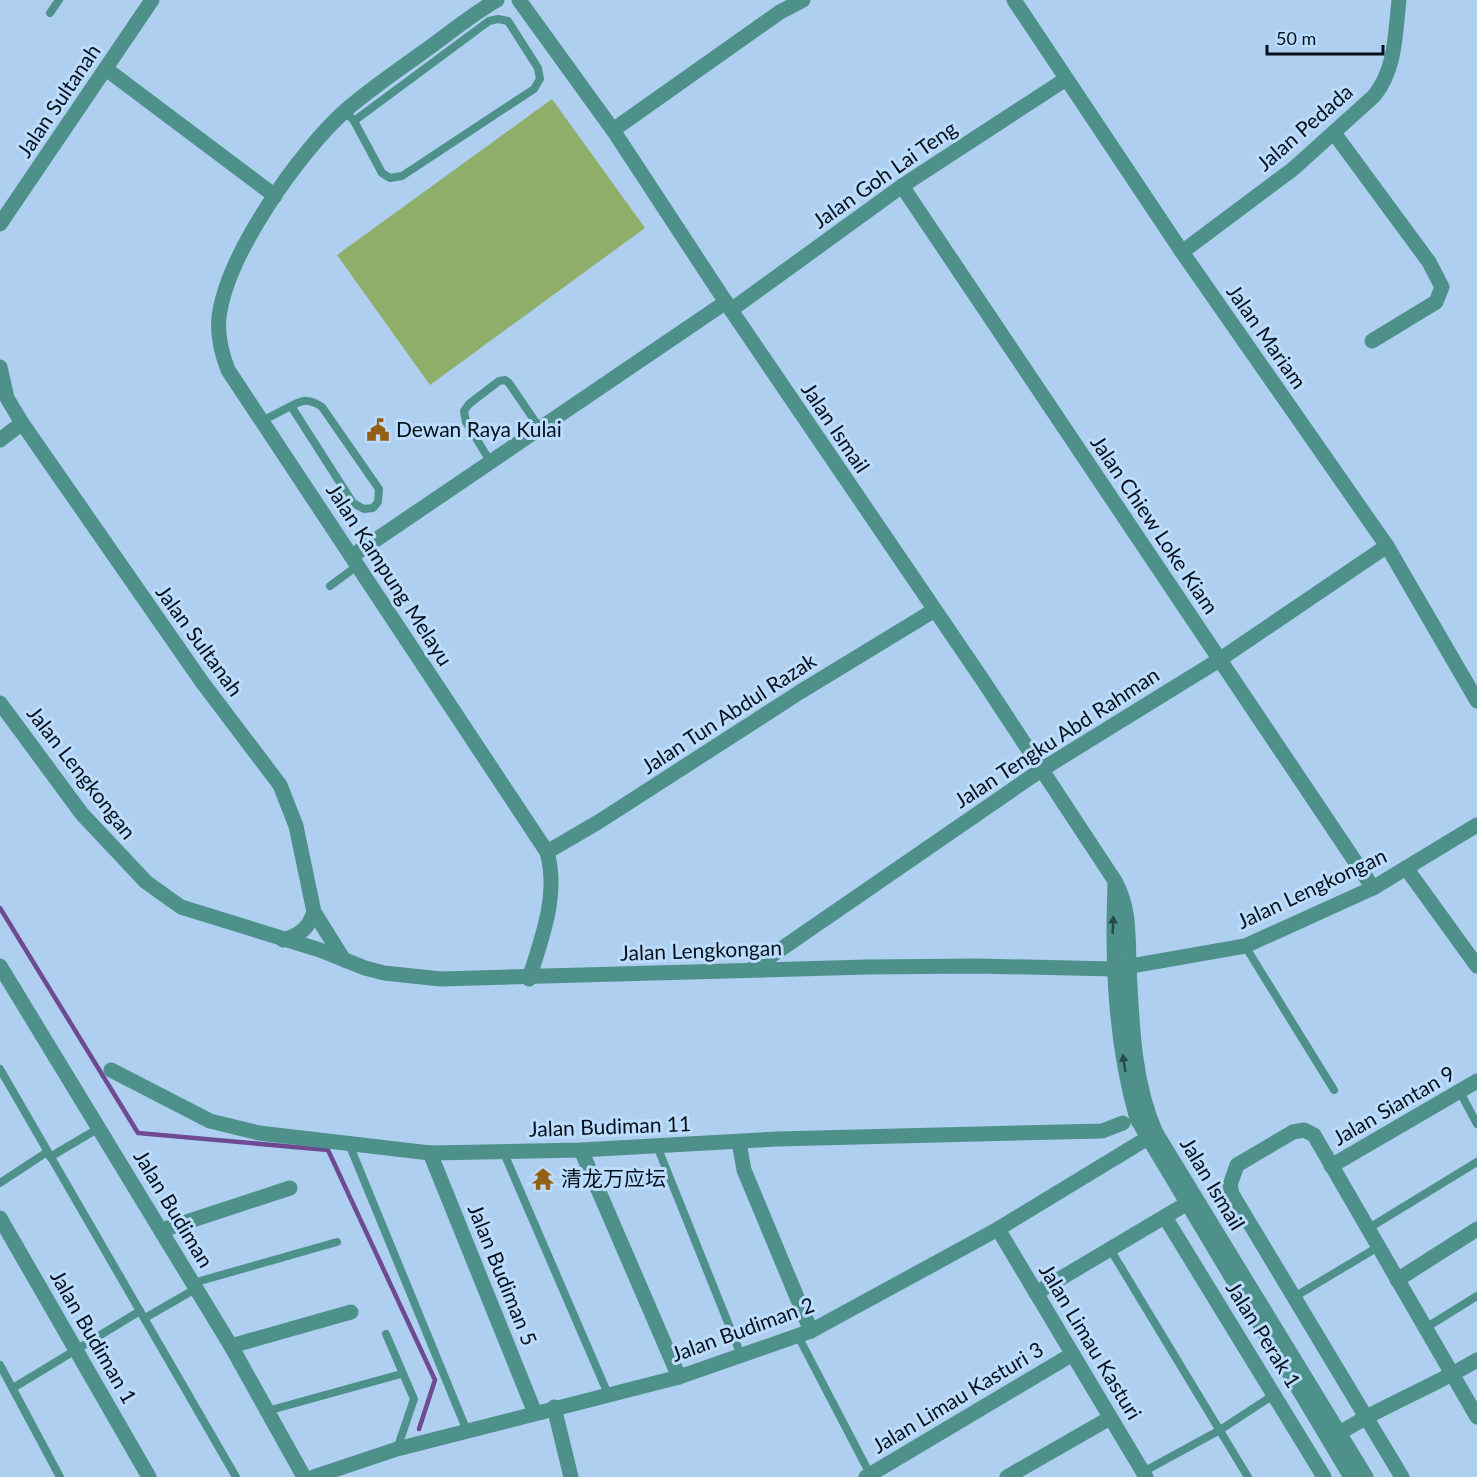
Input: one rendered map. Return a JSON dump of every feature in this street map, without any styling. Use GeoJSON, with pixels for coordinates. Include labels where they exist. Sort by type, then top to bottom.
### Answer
{"type":"FeatureCollection","features":[{"type":"Feature","properties":{"kind":"street","name":"Jalan Sultanah"},"geometry":{"type":"LineString","coordinates":[[0,224],[152,0]]}},
{"type":"Feature","properties":{"kind":"street","name":"Jalan Kampung Melayu"},"geometry":{"type":"LineString","coordinates":[[497,0],[383,80],[350,116],[319,138],[275,196],[237,260],[225,290],[219,318],[219,347],[228,370],[546,852],[552,871],[550,898],[530,979]]}},
{"type":"Feature","properties":{"kind":"street","name":"Jalan Ismail"},"geometry":{"type":"LineString","coordinates":[[519,0],[613,130],[728,306],[1115,881],[1122,968],[1124,1066],[1137,1119],[1152,1136],[1334,1436],[1351,1477]]}},
{"type":"Feature","properties":{"kind":"street"},"geometry":{"type":"LineString","coordinates":[[613,130],[776,6],[803,0]]}},
{"type":"Feature","properties":{"kind":"street","name":"Jalan Mariam"},"geometry":{"type":"LineString","coordinates":[[1014,0],[1182,252],[1387,546],[1477,701]]}},
{"type":"Feature","properties":{"kind":"street","name":"Jalan Pedada"},"geometry":{"type":"LineString","coordinates":[[1182,252],[1293,169],[1383,85],[1392,59],[1399,0]]}},
{"type":"Feature","properties":{"kind":"street"},"geometry":{"type":"LineString","coordinates":[[106,69],[275,196]]}},
{"type":"Feature","properties":{"kind":"street","name":"Jalan Goh Lai Teng"},"geometry":{"type":"LineString","coordinates":[[355,561],[490,462],[728,306],[902,186],[1066,79]]}},
{"type":"Feature","properties":{"kind":"street"},"geometry":{"type":"LineString","coordinates":[[1334,133],[1429,262],[1442,287],[1436,302],[1372,341]]}},
{"type":"Feature","properties":{"kind":"street","name":"Jalan Chiew Loke Kiam"},"geometry":{"type":"LineString","coordinates":[[902,186],[1373,888]]}},
{"type":"Feature","properties":{"kind":"street","name":"Jalan Sultanah"},"geometry":{"type":"LineString","coordinates":[[0,366],[4,399],[202,682],[280,785],[296,826],[314,912]]}},
{"type":"Feature","properties":{"kind":"street"},"geometry":{"type":"LineString","coordinates":[[0,440],[22,423]]}},
{"type":"Feature","properties":{"kind":"street","name":"Jalan Tengku Abd Rahman"},"geometry":{"type":"LineString","coordinates":[[752,969],[1041,770],[1219,660],[1387,546]]}},
{"type":"Feature","properties":{"kind":"street","name":"Jalan Tun Abdul Razak"},"geometry":{"type":"LineString","coordinates":[[546,852],[600,821],[800,692],[933,611]]}},
{"type":"Feature","properties":{"kind":"street","name":"Jalan Lengkongan"},"geometry":{"type":"LineString","coordinates":[[3,713],[82,814],[146,882],[181,907],[384,973],[441,979],[530,979],[752,969],[977,966],[1122,968],[1245,946],[1373,888],[1477,825]]}},
{"type":"Feature","properties":{"kind":"street"},"geometry":{"type":"LineString","coordinates":[[1406,868],[1477,966]]}},
{"type":"Feature","properties":{"kind":"street"},"geometry":{"type":"LineString","coordinates":[[283,940],[303,932],[310,924],[314,912]]}},
{"type":"Feature","properties":{"kind":"street"},"geometry":{"type":"LineString","coordinates":[[314,912],[344,960]]}},
{"type":"Feature","properties":{"kind":"street","name":"Jalan Budiman"},"geometry":{"type":"LineString","coordinates":[[0,966],[162,1230],[231,1346],[304,1477]]}},
{"type":"Feature","properties":{"kind":"street","name":"Jalan Budiman 11"},"geometry":{"type":"LineString","coordinates":[[111,1070],[210,1121],[258,1133],[430,1153],[581,1150],[896,1135],[1102,1131],[1123,1123]]}},
{"type":"Feature","properties":{"kind":"street","name":"Jalan Siantan 9"},"geometry":{"type":"LineString","coordinates":[[1332,1166],[1477,1081]]}},
{"type":"Feature","properties":{"kind":"street"},"geometry":{"type":"LineString","coordinates":[[1402,1477],[1296,1296],[1232,1194],[1230,1185],[1232,1173],[1237,1165],[1293,1132],[1304,1130],[1314,1135],[1477,1417]]}},
{"type":"Feature","properties":{"kind":"street","name":"Jalan Ismail"},"geometry":{"type":"LineString","coordinates":[[1152,1136],[1186,1204],[1334,1436],[1366,1477]]}},
{"type":"Feature","properties":{"kind":"street","name":"Jalan Budiman 2"},"geometry":{"type":"LineString","coordinates":[[313,1477],[397,1449],[554,1407],[679,1377],[805,1333],[998,1229],[1152,1136]]}},
{"type":"Feature","properties":{"kind":"street"},"geometry":{"type":"LineString","coordinates":[[739,1142],[744,1170],[805,1333]]}},
{"type":"Feature","properties":{"kind":"street"},"geometry":{"type":"LineString","coordinates":[[581,1150],[679,1377]]}},
{"type":"Feature","properties":{"kind":"street","name":"Jalan Budiman 5"},"geometry":{"type":"LineString","coordinates":[[430,1153],[535,1413]]}},
{"type":"Feature","properties":{"kind":"street"},"geometry":{"type":"LineString","coordinates":[[162,1230],[290,1188]]}},
{"type":"Feature","properties":{"kind":"street"},"geometry":{"type":"LineString","coordinates":[[1036,1293],[1186,1204]]}},
{"type":"Feature","properties":{"kind":"street","name":"Jalan Perak 1"},"geometry":{"type":"LineString","coordinates":[[1165,1217],[1324,1477]]}},
{"type":"Feature","properties":{"kind":"street","name":"Jalan Budiman 1"},"geometry":{"type":"LineString","coordinates":[[0,1218],[149,1477]]}},
{"type":"Feature","properties":{"kind":"street","name":"Jalan Limau Kasturi"},"geometry":{"type":"LineString","coordinates":[[998,1229],[1144,1475]]}},
{"type":"Feature","properties":{"kind":"street"},"geometry":{"type":"LineString","coordinates":[[1397,1280],[1477,1229]]}},
{"type":"Feature","properties":{"kind":"street"},"geometry":{"type":"LineString","coordinates":[[231,1346],[351,1312]]}},
{"type":"Feature","properties":{"kind":"street","name":"Jalan Limau Kasturi 3"},"geometry":{"type":"LineString","coordinates":[[868,1476],[1071,1355]]}},
{"type":"Feature","properties":{"kind":"street"},"geometry":{"type":"LineString","coordinates":[[1334,1436],[1366,1416],[1452,1375],[1477,1360]]}},
{"type":"Feature","properties":{"kind":"street"},"geometry":{"type":"LineString","coordinates":[[554,1407],[571,1477]]}},
{"type":"Feature","properties":{"kind":"street"},"geometry":{"type":"LineString","coordinates":[[1007,1477],[1110,1418]]}},
{"type":"Feature","properties":{"kind":"lane"},"geometry":{"type":"LineString","coordinates":[[50,13],[59,0]]}},
{"type":"Feature","properties":{"kind":"lane"},"geometry":{"type":"LineString","coordinates":[[498,19],[507,21],[538,68],[540,79],[534,89],[402,176],[390,178],[382,173],[350,116],[489,21],[498,19]]}},
{"type":"Feature","properties":{"kind":"lane"},"geometry":{"type":"LineString","coordinates":[[490,462],[466,422],[464,411],[469,404],[499,381],[505,380],[509,383],[541,430]]}},
{"type":"Feature","properties":{"kind":"lane"},"geometry":{"type":"LineString","coordinates":[[262,422],[291,406],[311,400],[322,407],[379,489],[378,502],[373,508],[364,509],[353,503],[291,406]]}},
{"type":"Feature","properties":{"kind":"lane"},"geometry":{"type":"LineString","coordinates":[[330,586],[355,561]]}},
{"type":"Feature","properties":{"kind":"lane"},"geometry":{"type":"LineString","coordinates":[[1245,946],[1334,1090]]}},
{"type":"Feature","properties":{"kind":"lane"},"geometry":{"type":"LineString","coordinates":[[0,1069],[236,1477]]}},
{"type":"Feature","properties":{"kind":"lane"},"geometry":{"type":"LineString","coordinates":[[1460,1092],[1477,1124]]}},
{"type":"Feature","properties":{"kind":"lane"},"geometry":{"type":"LineString","coordinates":[[0,1183],[99,1128]]}},
{"type":"Feature","properties":{"kind":"lane"},"geometry":{"type":"LineString","coordinates":[[349,1143],[467,1431]]}},
{"type":"Feature","properties":{"kind":"lane"},"geometry":{"type":"LineString","coordinates":[[657,1146],[741,1355]]}},
{"type":"Feature","properties":{"kind":"lane"},"geometry":{"type":"LineString","coordinates":[[503,1151],[608,1394]]}},
{"type":"Feature","properties":{"kind":"lane"},"geometry":{"type":"LineString","coordinates":[[1369,1228],[1477,1162]]}},
{"type":"Feature","properties":{"kind":"lane"},"geometry":{"type":"LineString","coordinates":[[13,1388],[76,1350],[195,1286],[337,1242]]}},
{"type":"Feature","properties":{"kind":"lane"},"geometry":{"type":"LineString","coordinates":[[1296,1296],[1378,1247]]}},
{"type":"Feature","properties":{"kind":"lane"},"geometry":{"type":"LineString","coordinates":[[1110,1249],[1248,1477]]}},
{"type":"Feature","properties":{"kind":"lane"},"geometry":{"type":"LineString","coordinates":[[1427,1327],[1477,1296]]}},
{"type":"Feature","properties":{"kind":"lane"},"geometry":{"type":"LineString","coordinates":[[805,1333],[868,1476]]}},
{"type":"Feature","properties":{"kind":"lane"},"geometry":{"type":"LineString","coordinates":[[386,1334],[401,1374],[414,1399],[397,1449]]}},
{"type":"Feature","properties":{"kind":"lane"},"geometry":{"type":"LineString","coordinates":[[0,1365],[60,1477]]}},
{"type":"Feature","properties":{"kind":"lane"},"geometry":{"type":"LineString","coordinates":[[267,1411],[401,1374]]}},
{"type":"Feature","properties":{"kind":"lane"},"geometry":{"type":"LineString","coordinates":[[1144,1475],[1275,1394]]}},
{"type":"Feature","properties":{"kind":"green space"},"geometry":{"type":"Polygon","coordinates":[[[552,99],[645,228],[430,385],[337,255],[552,99]]]}},
{"type":"Feature","properties":{"kind":"waterway"},"geometry":{"type":"LineString","coordinates":[[0,908],[138,1133],[328,1150],[435,1380],[419,1429]]}},
{"type":"Feature","properties":{"kind":"place","name":"Dewan Raya Kulai"},"geometry":{"type":"Point","coordinates":[378,430]}},
{"type":"Feature","properties":{"kind":"place","name":"清龙万应坛"},"geometry":{"type":"Point","coordinates":[543,1179]}}]}
